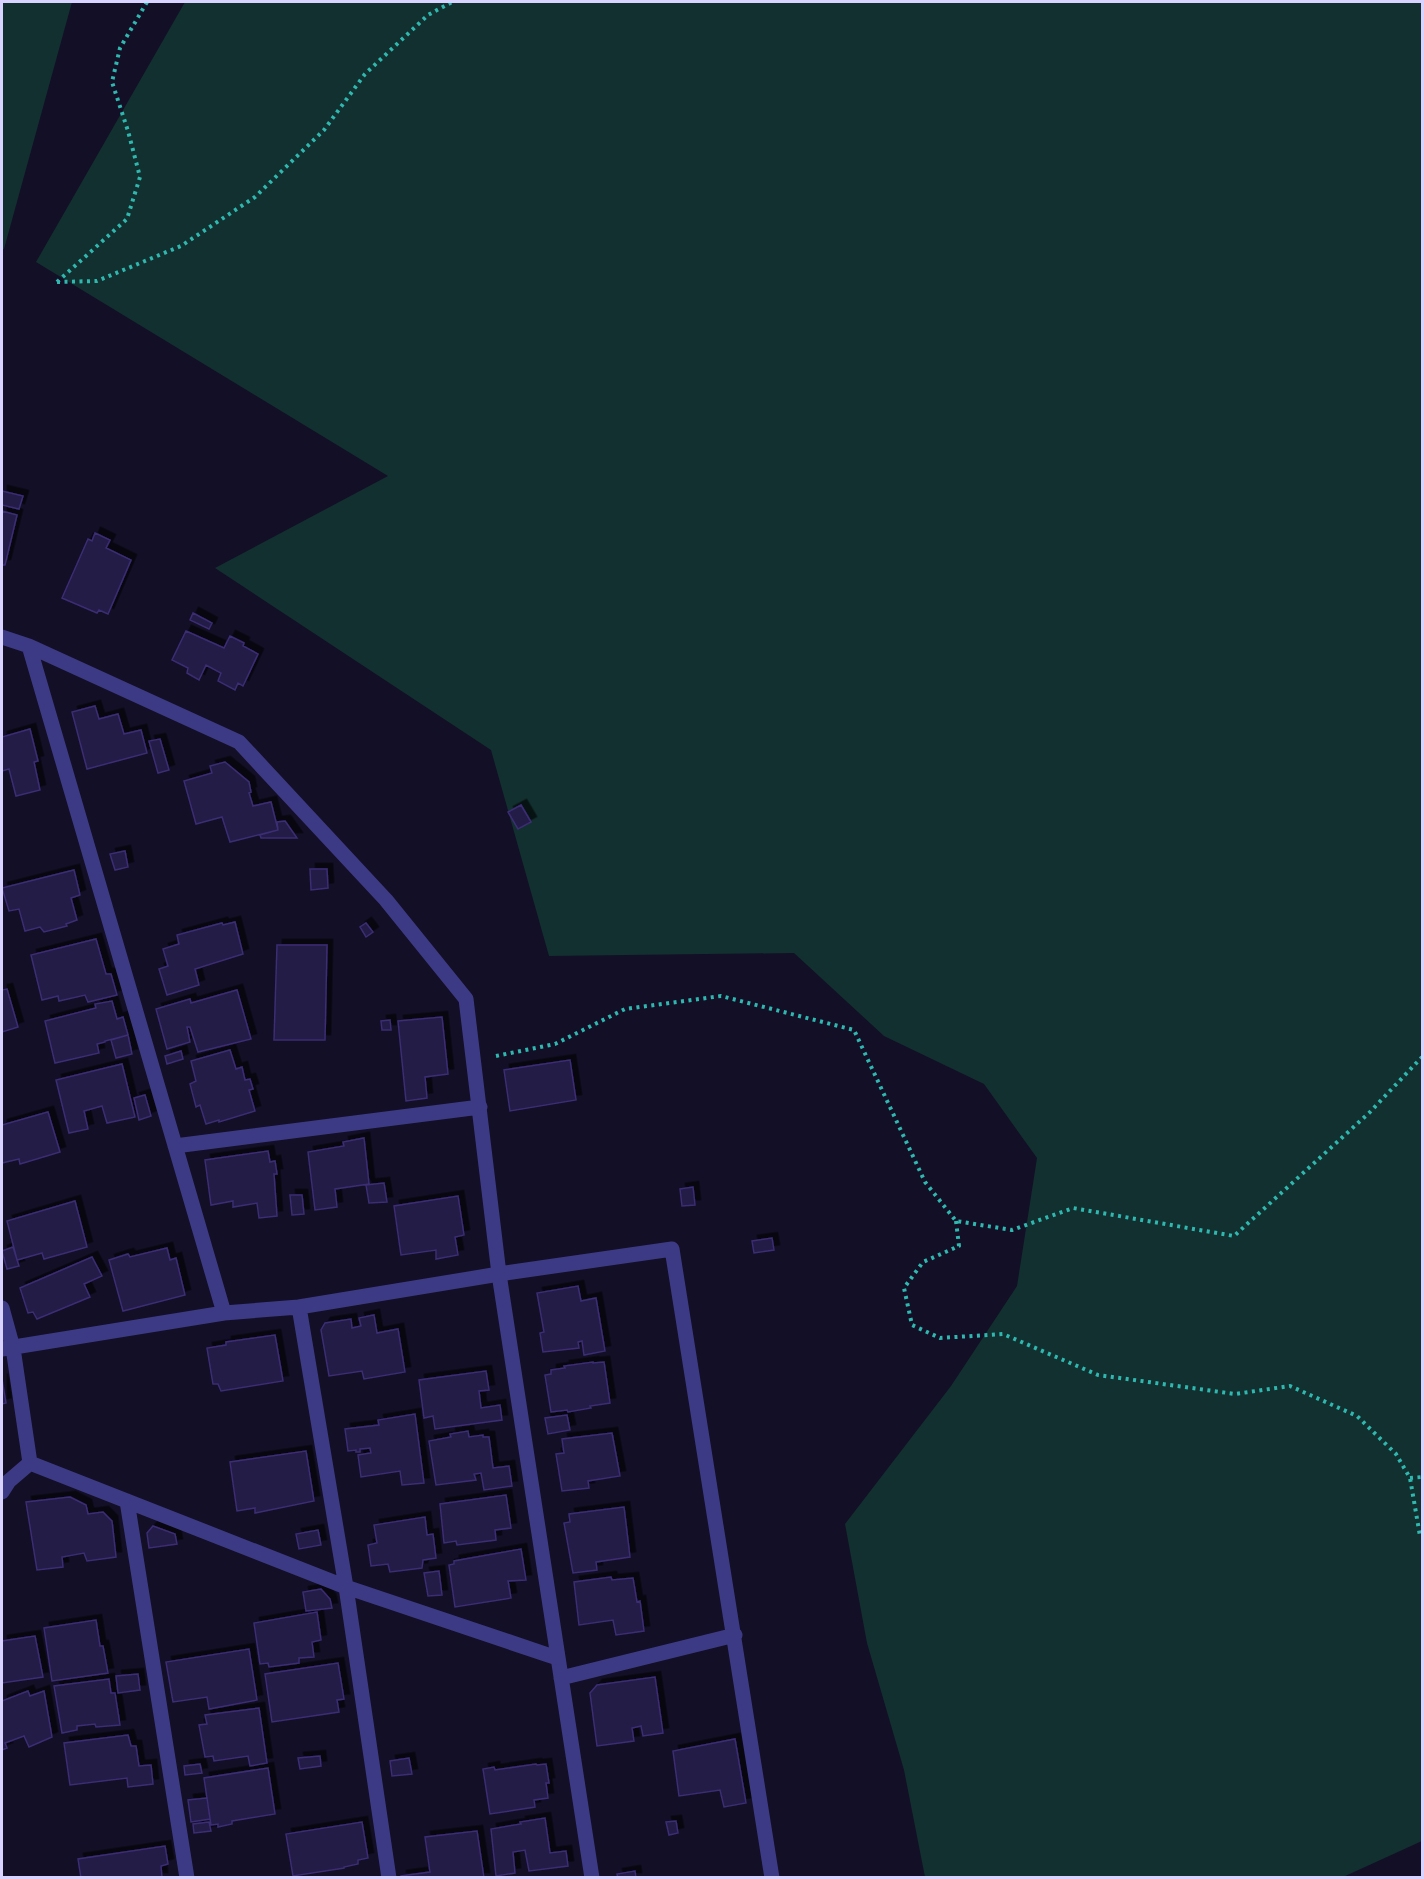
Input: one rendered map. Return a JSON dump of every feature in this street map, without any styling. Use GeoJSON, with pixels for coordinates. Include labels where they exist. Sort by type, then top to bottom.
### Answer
{"type":"FeatureCollection","features":[{"type":"Feature","properties":{"kind":"street"},"geometry":{"type":"LineString","coordinates":[[2,638],[29,646],[239,742],[386,900],[466,999],[499,1274],[592,1878]]}},
{"type":"Feature","properties":{"kind":"street"},"geometry":{"type":"LineString","coordinates":[[29,646],[224,1313]]}},
{"type":"Feature","properties":{"kind":"street"},"geometry":{"type":"LineString","coordinates":[[175,1146],[480,1107]]}},
{"type":"Feature","properties":{"kind":"street"},"geometry":{"type":"LineString","coordinates":[[7,1348],[224,1313],[299,1306],[672,1249],[772,1878]]}},
{"type":"Feature","properties":{"kind":"street"},"geometry":{"type":"LineString","coordinates":[[299,1306],[345,1587],[388,1877]]}},
{"type":"Feature","properties":{"kind":"street"},"geometry":{"type":"LineString","coordinates":[[2,1308],[7,1348],[30,1463]]}},
{"type":"Feature","properties":{"kind":"street"},"geometry":{"type":"LineString","coordinates":[[30,1463],[345,1587],[557,1658]]}},
{"type":"Feature","properties":{"kind":"street"},"geometry":{"type":"LineString","coordinates":[[2,1492],[9,1481],[30,1463]]}},
{"type":"Feature","properties":{"kind":"street"},"geometry":{"type":"LineString","coordinates":[[127,1501],[187,1878]]}},
{"type":"Feature","properties":{"kind":"street"},"geometry":{"type":"LineString","coordinates":[[561,1678],[735,1635]]}},
{"type":"Feature","properties":{"kind":"path"},"geometry":{"type":"LineString","coordinates":[[147,2],[120,48],[112,82],[140,177],[127,219],[57,282],[97,281],[181,246],[255,197],[324,130],[365,74],[428,15],[452,2]]}},
{"type":"Feature","properties":{"kind":"path"},"geometry":{"type":"LineString","coordinates":[[475,1060],[555,1044],[625,1009],[721,996],[854,1030],[924,1182],[956,1221],[959,1246],[923,1262],[904,1288],[912,1325],[940,1338],[1002,1334],[1098,1375],[1235,1394],[1290,1386],[1357,1416],[1396,1454],[1410,1478],[1422,1537]]}},
{"type":"Feature","properties":{"kind":"path"},"geometry":{"type":"LineString","coordinates":[[956,1221],[1012,1230],[1073,1208],[1234,1236],[1369,1113],[1422,1057]]}},
{"type":"Feature","properties":{"kind":"path"},"geometry":{"type":"LineString","coordinates":[[1410,1478],[1422,1477]]}},
{"type":"Feature","properties":{"kind":"green space"},"geometry":{"type":"Polygon","coordinates":[[[2,2],[72,2],[2,250],[2,2]]]}},
{"type":"Feature","properties":{"kind":"green space"},"geometry":{"type":"Polygon","coordinates":[[[185,2],[1422,2],[1422,1841],[1343,1877],[925,1877],[904,1770],[867,1643],[845,1524],[951,1386],[1017,1286],[1037,1158],[984,1084],[884,1036],[794,953],[549,956],[491,750],[215,568],[388,476],[36,262],[185,2]]]}},
{"type":"Feature","properties":{"kind":"building"},"geometry":{"type":"Polygon","coordinates":[[[2,491],[23,496],[19,509],[2,505],[2,491]]]}},
{"type":"Feature","properties":{"kind":"building"},"geometry":{"type":"Polygon","coordinates":[[[2,511],[17,515],[5,565],[2,565],[2,511]]]}},
{"type":"Feature","properties":{"kind":"building"},"geometry":{"type":"Polygon","coordinates":[[[95,533],[110,540],[106,548],[131,560],[108,614],[99,610],[97,613],[62,598],[88,539],[92,541],[95,533]]]}},
{"type":"Feature","properties":{"kind":"building"},"geometry":{"type":"Polygon","coordinates":[[[193,613],[212,623],[209,629],[190,620],[193,613]]]}},
{"type":"Feature","properties":{"kind":"building"},"geometry":{"type":"Polygon","coordinates":[[[186,631],[224,648],[230,636],[258,654],[243,686],[238,683],[235,690],[218,681],[221,673],[206,665],[199,680],[187,673],[188,668],[172,660],[186,631]]]}},
{"type":"Feature","properties":{"kind":"building"},"geometry":{"type":"Polygon","coordinates":[[[95,706],[99,719],[118,714],[124,734],[141,730],[147,753],[87,769],[72,712],[95,706]]]}},
{"type":"Feature","properties":{"kind":"building"},"geometry":{"type":"Polygon","coordinates":[[[30,729],[38,761],[34,762],[40,790],[16,796],[9,769],[2,771],[2,737],[30,729]]]}},
{"type":"Feature","properties":{"kind":"building"},"geometry":{"type":"Polygon","coordinates":[[[160,739],[169,770],[158,773],[149,741],[160,739]]]}},
{"type":"Feature","properties":{"kind":"building"},"geometry":{"type":"Polygon","coordinates":[[[225,762],[249,782],[251,792],[249,793],[253,806],[271,802],[278,830],[230,842],[222,817],[196,824],[184,781],[212,773],[210,766],[225,762]]]}},
{"type":"Feature","properties":{"kind":"building"},"geometry":{"type":"Polygon","coordinates":[[[521,805],[531,822],[518,829],[508,812],[521,805]]]}},
{"type":"Feature","properties":{"kind":"building"},"geometry":{"type":"Polygon","coordinates":[[[285,821],[297,838],[261,838],[260,835],[278,830],[277,822],[285,821]]]}},
{"type":"Feature","properties":{"kind":"building"},"geometry":{"type":"Polygon","coordinates":[[[125,851],[128,867],[115,870],[110,854],[125,851]]]}},
{"type":"Feature","properties":{"kind":"building"},"geometry":{"type":"Polygon","coordinates":[[[310,869],[327,869],[328,888],[311,890],[310,869]]]}},
{"type":"Feature","properties":{"kind":"building"},"geometry":{"type":"Polygon","coordinates":[[[74,870],[80,895],[71,898],[77,920],[66,924],[67,926],[44,932],[40,927],[25,931],[19,909],[9,911],[2,888],[74,870]]]}},
{"type":"Feature","properties":{"kind":"building"},"geometry":{"type":"Polygon","coordinates":[[[235,922],[243,954],[195,969],[199,985],[167,995],[159,969],[168,966],[163,949],[179,944],[177,935],[222,923],[223,925],[235,922]]]}},
{"type":"Feature","properties":{"kind":"building"},"geometry":{"type":"Polygon","coordinates":[[[366,923],[373,932],[366,937],[360,927],[366,923]]]}},
{"type":"Feature","properties":{"kind":"building"},"geometry":{"type":"Polygon","coordinates":[[[96,939],[106,974],[111,974],[117,995],[88,1002],[85,995],[59,1001],[58,996],[42,1000],[31,955],[96,939]]]}},
{"type":"Feature","properties":{"kind":"building"},"geometry":{"type":"Polygon","coordinates":[[[277,945],[327,945],[325,1040],[274,1040],[277,945]]]}},
{"type":"Feature","properties":{"kind":"building"},"geometry":{"type":"Polygon","coordinates":[[[7,989],[18,1027],[2,1032],[2,990],[7,989]]]}},
{"type":"Feature","properties":{"kind":"building"},"geometry":{"type":"Polygon","coordinates":[[[237,990],[251,1039],[198,1052],[190,1027],[187,1027],[190,1042],[167,1049],[156,1009],[190,999],[191,1003],[237,990]]]}},
{"type":"Feature","properties":{"kind":"building"},"geometry":{"type":"Polygon","coordinates":[[[112,1001],[117,1019],[123,1017],[128,1035],[97,1044],[99,1053],[55,1063],[45,1021],[96,1008],[95,1004],[112,1001]]]}},
{"type":"Feature","properties":{"kind":"building"},"geometry":{"type":"Polygon","coordinates":[[[442,1017],[448,1074],[425,1077],[427,1098],[406,1101],[398,1021],[442,1017]]]}},
{"type":"Feature","properties":{"kind":"building"},"geometry":{"type":"Polygon","coordinates":[[[390,1020],[391,1030],[382,1030],[381,1021],[390,1020]]]}},
{"type":"Feature","properties":{"kind":"building"},"geometry":{"type":"Polygon","coordinates":[[[128,1035],[132,1054],[116,1058],[111,1040],[128,1035]]]}},
{"type":"Feature","properties":{"kind":"building"},"geometry":{"type":"Polygon","coordinates":[[[230,1050],[236,1069],[242,1067],[245,1080],[250,1079],[253,1089],[249,1090],[255,1111],[206,1124],[200,1105],[196,1107],[190,1084],[196,1081],[191,1061],[230,1050]]]}},
{"type":"Feature","properties":{"kind":"building"},"geometry":{"type":"Polygon","coordinates":[[[181,1051],[183,1059],[167,1064],[165,1056],[181,1051]]]}},
{"type":"Feature","properties":{"kind":"building"},"geometry":{"type":"Polygon","coordinates":[[[570,1060],[576,1100],[510,1111],[504,1070],[570,1060]]]}},
{"type":"Feature","properties":{"kind":"building"},"geometry":{"type":"Polygon","coordinates":[[[122,1064],[135,1117],[107,1123],[102,1106],[84,1111],[88,1129],[69,1133],[56,1080],[122,1064]]]}},
{"type":"Feature","properties":{"kind":"building"},"geometry":{"type":"Polygon","coordinates":[[[145,1095],[151,1116],[139,1120],[134,1098],[145,1095]]]}},
{"type":"Feature","properties":{"kind":"building"},"geometry":{"type":"Polygon","coordinates":[[[48,1112],[60,1152],[20,1164],[19,1159],[2,1163],[2,1125],[48,1112]]]}},
{"type":"Feature","properties":{"kind":"building"},"geometry":{"type":"Polygon","coordinates":[[[364,1138],[369,1184],[335,1189],[337,1207],[315,1210],[308,1152],[344,1146],[343,1142],[364,1138]]]}},
{"type":"Feature","properties":{"kind":"building"},"geometry":{"type":"Polygon","coordinates":[[[268,1151],[270,1162],[275,1161],[277,1174],[274,1174],[277,1216],[259,1218],[257,1203],[233,1207],[233,1201],[211,1205],[205,1160],[268,1151]]]}},
{"type":"Feature","properties":{"kind":"building"},"geometry":{"type":"Polygon","coordinates":[[[384,1183],[387,1202],[369,1203],[366,1185],[384,1183]]]}},
{"type":"Feature","properties":{"kind":"building"},"geometry":{"type":"Polygon","coordinates":[[[693,1187],[695,1205],[682,1206],[680,1189],[693,1187]]]}},
{"type":"Feature","properties":{"kind":"building"},"geometry":{"type":"Polygon","coordinates":[[[290,1195],[302,1195],[304,1214],[292,1215],[290,1195]]]}},
{"type":"Feature","properties":{"kind":"building"},"geometry":{"type":"Polygon","coordinates":[[[458,1196],[464,1235],[455,1237],[458,1255],[436,1259],[436,1250],[401,1255],[394,1206],[458,1196]]]}},
{"type":"Feature","properties":{"kind":"building"},"geometry":{"type":"Polygon","coordinates":[[[75,1201],[87,1247],[44,1259],[42,1253],[17,1260],[7,1221],[75,1201]]]}},
{"type":"Feature","properties":{"kind":"building"},"geometry":{"type":"Polygon","coordinates":[[[772,1238],[774,1250],[754,1253],[752,1241],[772,1238]]]}},
{"type":"Feature","properties":{"kind":"building"},"geometry":{"type":"Polygon","coordinates":[[[13,1247],[19,1266],[7,1269],[2,1251],[13,1247]]]}},
{"type":"Feature","properties":{"kind":"building"},"geometry":{"type":"Polygon","coordinates":[[[167,1248],[170,1260],[176,1258],[185,1295],[123,1311],[109,1260],[128,1254],[130,1257],[167,1248]]]}},
{"type":"Feature","properties":{"kind":"building"},"geometry":{"type":"Polygon","coordinates":[[[92,1257],[102,1276],[84,1284],[90,1297],[37,1319],[33,1312],[28,1313],[20,1288],[92,1257]]]}},
{"type":"Feature","properties":{"kind":"building"},"geometry":{"type":"Polygon","coordinates":[[[578,1286],[581,1301],[596,1298],[605,1351],[584,1355],[582,1341],[578,1342],[579,1348],[543,1352],[540,1333],[544,1332],[537,1293],[578,1286]]]}},
{"type":"Feature","properties":{"kind":"building"},"geometry":{"type":"Polygon","coordinates":[[[374,1315],[377,1333],[398,1329],[405,1372],[364,1379],[362,1371],[329,1376],[321,1330],[325,1323],[351,1319],[352,1328],[361,1326],[359,1318],[374,1315]]]}},
{"type":"Feature","properties":{"kind":"building"},"geometry":{"type":"Polygon","coordinates":[[[275,1335],[283,1381],[221,1391],[218,1384],[213,1384],[207,1348],[226,1345],[226,1342],[275,1335]]]}},
{"type":"Feature","properties":{"kind":"building"},"geometry":{"type":"Polygon","coordinates":[[[604,1362],[610,1403],[568,1412],[567,1410],[551,1412],[545,1375],[551,1374],[551,1370],[565,1368],[564,1366],[604,1362]]]}},
{"type":"Feature","properties":{"kind":"building"},"geometry":{"type":"Polygon","coordinates":[[[486,1371],[489,1390],[479,1391],[481,1408],[500,1405],[502,1420],[435,1429],[433,1416],[424,1418],[419,1380],[486,1371]]]}},
{"type":"Feature","properties":{"kind":"building"},"geometry":{"type":"Polygon","coordinates":[[[2,1379],[6,1403],[2,1404],[2,1379]]]}},
{"type":"Feature","properties":{"kind":"building"},"geometry":{"type":"Polygon","coordinates":[[[415,1414],[424,1483],[402,1485],[400,1471],[361,1477],[358,1455],[371,1453],[370,1448],[360,1449],[360,1452],[348,1451],[345,1429],[379,1425],[378,1420],[415,1414]]]}},
{"type":"Feature","properties":{"kind":"building"},"geometry":{"type":"Polygon","coordinates":[[[567,1415],[570,1430],[548,1434],[545,1418],[567,1415]]]}},
{"type":"Feature","properties":{"kind":"building"},"geometry":{"type":"Polygon","coordinates":[[[468,1431],[469,1437],[483,1435],[483,1437],[489,1437],[493,1468],[509,1466],[512,1486],[484,1490],[481,1473],[474,1474],[476,1480],[436,1485],[429,1441],[468,1431]]]}},
{"type":"Feature","properties":{"kind":"building"},"geometry":{"type":"Polygon","coordinates":[[[612,1433],[620,1476],[588,1481],[589,1488],[562,1491],[556,1454],[564,1453],[562,1439],[612,1433]]]}},
{"type":"Feature","properties":{"kind":"building"},"geometry":{"type":"Polygon","coordinates":[[[306,1451],[314,1501],[255,1513],[255,1508],[237,1511],[230,1462],[306,1451]]]}},
{"type":"Feature","properties":{"kind":"building"},"geometry":{"type":"Polygon","coordinates":[[[506,1495],[511,1528],[495,1530],[496,1540],[457,1545],[456,1541],[444,1543],[440,1504],[506,1495]]]}},
{"type":"Feature","properties":{"kind":"building"},"geometry":{"type":"Polygon","coordinates":[[[70,1497],[86,1505],[88,1514],[103,1512],[112,1521],[116,1557],[87,1561],[84,1553],[62,1557],[63,1567],[37,1570],[26,1502],[70,1497]]]}},
{"type":"Feature","properties":{"kind":"building"},"geometry":{"type":"Polygon","coordinates":[[[624,1507],[630,1557],[596,1562],[597,1570],[573,1573],[564,1523],[570,1522],[569,1514],[624,1507]]]}},
{"type":"Feature","properties":{"kind":"building"},"geometry":{"type":"Polygon","coordinates":[[[425,1517],[427,1535],[433,1534],[436,1558],[423,1560],[422,1568],[390,1572],[388,1564],[371,1566],[368,1545],[377,1543],[374,1525],[425,1517]]]}},
{"type":"Feature","properties":{"kind":"building"},"geometry":{"type":"Polygon","coordinates":[[[153,1526],[175,1534],[177,1544],[149,1548],[147,1533],[153,1526]]]}},
{"type":"Feature","properties":{"kind":"building"},"geometry":{"type":"Polygon","coordinates":[[[318,1530],[321,1545],[299,1549],[296,1534],[318,1530]]]}},
{"type":"Feature","properties":{"kind":"building"},"geometry":{"type":"Polygon","coordinates":[[[521,1549],[526,1580],[508,1581],[511,1598],[455,1607],[449,1565],[454,1564],[454,1561],[521,1549]]]}},
{"type":"Feature","properties":{"kind":"building"},"geometry":{"type":"Polygon","coordinates":[[[439,1571],[442,1595],[428,1596],[424,1573],[439,1571]]]}},
{"type":"Feature","properties":{"kind":"building"},"geometry":{"type":"Polygon","coordinates":[[[611,1577],[612,1580],[633,1578],[637,1602],[640,1601],[644,1631],[616,1635],[613,1620],[579,1625],[574,1582],[611,1577]]]}},
{"type":"Feature","properties":{"kind":"building"},"geometry":{"type":"Polygon","coordinates":[[[321,1589],[330,1599],[332,1608],[306,1611],[303,1592],[321,1589]]]}},
{"type":"Feature","properties":{"kind":"building"},"geometry":{"type":"Polygon","coordinates":[[[317,1612],[321,1640],[312,1642],[314,1657],[299,1658],[299,1663],[269,1667],[268,1663],[260,1664],[254,1623],[317,1612]]]}},
{"type":"Feature","properties":{"kind":"building"},"geometry":{"type":"Polygon","coordinates":[[[96,1620],[100,1646],[103,1646],[108,1673],[52,1681],[44,1628],[96,1620]]]}},
{"type":"Feature","properties":{"kind":"building"},"geometry":{"type":"Polygon","coordinates":[[[35,1636],[43,1677],[2,1683],[2,1641],[35,1636]]]}},
{"type":"Feature","properties":{"kind":"building"},"geometry":{"type":"Polygon","coordinates":[[[249,1649],[257,1700],[209,1709],[207,1697],[173,1702],[166,1662],[249,1649]]]}},
{"type":"Feature","properties":{"kind":"building"},"geometry":{"type":"Polygon","coordinates":[[[338,1663],[344,1699],[337,1700],[339,1712],[272,1722],[265,1674],[338,1663]]]}},
{"type":"Feature","properties":{"kind":"building"},"geometry":{"type":"Polygon","coordinates":[[[138,1674],[140,1690],[118,1693],[116,1676],[138,1674]]]}},
{"type":"Feature","properties":{"kind":"building"},"geometry":{"type":"Polygon","coordinates":[[[655,1677],[663,1733],[643,1736],[641,1726],[632,1728],[634,1741],[597,1746],[590,1693],[597,1685],[655,1677]]]}},
{"type":"Feature","properties":{"kind":"building"},"geometry":{"type":"Polygon","coordinates":[[[109,1679],[111,1693],[115,1693],[120,1725],[77,1726],[77,1730],[62,1733],[54,1686],[109,1679]]]}},
{"type":"Feature","properties":{"kind":"building"},"geometry":{"type":"Polygon","coordinates":[[[28,1691],[30,1696],[44,1691],[52,1737],[29,1747],[24,1736],[5,1743],[7,1748],[2,1750],[2,1701],[28,1691]]]}},
{"type":"Feature","properties":{"kind":"building"},"geometry":{"type":"Polygon","coordinates":[[[259,1708],[267,1763],[250,1766],[248,1756],[214,1761],[213,1756],[205,1757],[199,1725],[207,1724],[205,1715],[259,1708]]]}},
{"type":"Feature","properties":{"kind":"building"},"geometry":{"type":"Polygon","coordinates":[[[128,1735],[131,1746],[136,1746],[139,1766],[151,1765],[153,1784],[128,1787],[127,1778],[70,1785],[64,1743],[128,1735]]]}},
{"type":"Feature","properties":{"kind":"building"},"geometry":{"type":"Polygon","coordinates":[[[735,1739],[746,1803],[724,1807],[720,1790],[679,1796],[673,1751],[735,1739]]]}},
{"type":"Feature","properties":{"kind":"building"},"geometry":{"type":"Polygon","coordinates":[[[320,1756],[321,1766],[300,1769],[298,1758],[320,1756]]]}},
{"type":"Feature","properties":{"kind":"building"},"geometry":{"type":"Polygon","coordinates":[[[409,1758],[412,1774],[392,1776],[390,1761],[409,1758]]]}},
{"type":"Feature","properties":{"kind":"building"},"geometry":{"type":"Polygon","coordinates":[[[200,1764],[202,1773],[185,1775],[184,1766],[200,1764]]]}},
{"type":"Feature","properties":{"kind":"building"},"geometry":{"type":"Polygon","coordinates":[[[546,1764],[549,1783],[546,1783],[548,1798],[534,1800],[535,1807],[490,1814],[483,1769],[494,1767],[495,1770],[546,1764]]]}},
{"type":"Feature","properties":{"kind":"building"},"geometry":{"type":"Polygon","coordinates":[[[268,1768],[275,1814],[232,1821],[232,1824],[218,1827],[218,1824],[211,1825],[204,1778],[268,1768]]]}},
{"type":"Feature","properties":{"kind":"building"},"geometry":{"type":"Polygon","coordinates":[[[207,1798],[210,1819],[191,1822],[188,1800],[207,1798]]]}},
{"type":"Feature","properties":{"kind":"building"},"geometry":{"type":"Polygon","coordinates":[[[545,1818],[550,1853],[566,1851],[568,1866],[529,1871],[525,1850],[513,1852],[515,1873],[496,1876],[491,1829],[545,1818]]]}},
{"type":"Feature","properties":{"kind":"building"},"geometry":{"type":"Polygon","coordinates":[[[676,1821],[678,1833],[669,1835],[666,1822],[676,1821]]]}},
{"type":"Feature","properties":{"kind":"building"},"geometry":{"type":"Polygon","coordinates":[[[209,1822],[211,1831],[194,1833],[193,1824],[209,1822]]]}},
{"type":"Feature","properties":{"kind":"building"},"geometry":{"type":"Polygon","coordinates":[[[362,1822],[368,1858],[358,1860],[358,1864],[344,1868],[293,1876],[286,1834],[362,1822]]]}},
{"type":"Feature","properties":{"kind":"building"},"geometry":{"type":"Polygon","coordinates":[[[477,1831],[484,1878],[401,1878],[401,1876],[430,1872],[425,1837],[477,1831]]]}},
{"type":"Feature","properties":{"kind":"building"},"geometry":{"type":"Polygon","coordinates":[[[165,1846],[168,1864],[161,1866],[162,1878],[81,1878],[78,1859],[165,1846]]]}},
{"type":"Feature","properties":{"kind":"building"},"geometry":{"type":"Polygon","coordinates":[[[635,1871],[636,1878],[618,1878],[617,1874],[635,1871]]]}}]}
